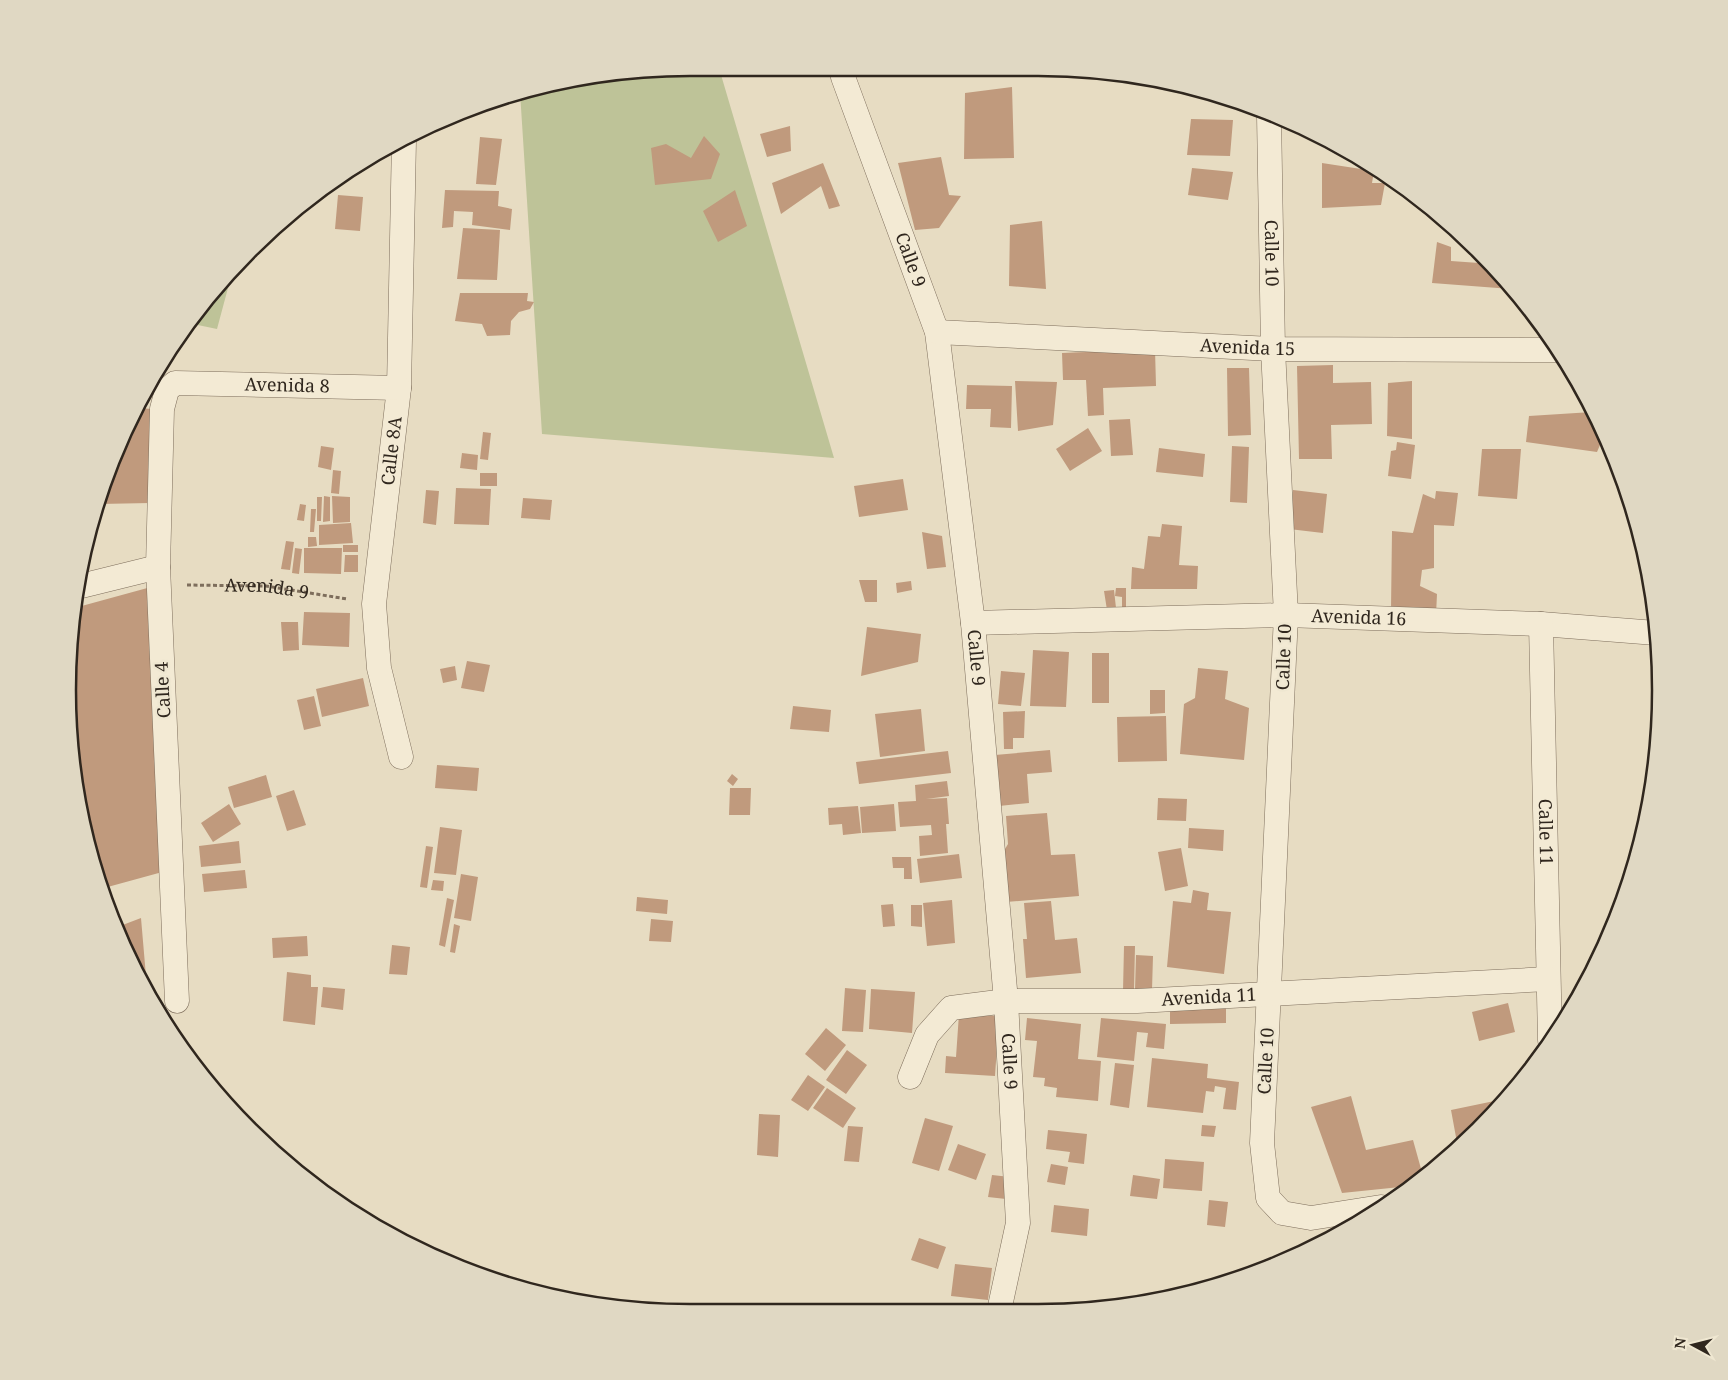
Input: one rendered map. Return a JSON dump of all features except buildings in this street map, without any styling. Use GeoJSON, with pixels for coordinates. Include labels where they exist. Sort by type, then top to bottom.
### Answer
{"type":"FeatureCollection","features":[{"type":"Feature","properties":{"kind":"street","name":"Calle 9"},"geometry":{"type":"LineString","coordinates":[[843,76],[937,332],[973,623],[1006,1001],[1018,1223],[1000,1304]]}},
{"type":"Feature","properties":{"kind":"street","name":"Calle 10"},"geometry":{"type":"LineString","coordinates":[[1269,122],[1274,349],[1286,615],[1262,1143],[1268,1198],[1282,1213],[1311,1218],[1364,1210]]}},
{"type":"Feature","properties":{"kind":"street","name":"Calle 8A"},"geometry":{"type":"LineString","coordinates":[[401,758],[379,668],[374,604],[399,388],[404,148]]}},
{"type":"Feature","properties":{"kind":"street","name":"Avenida 15"},"geometry":{"type":"LineString","coordinates":[[937,332],[1274,349],[1549,350]]}},
{"type":"Feature","properties":{"kind":"street","name":"Avenida 8"},"geometry":{"type":"LineString","coordinates":[[175,384],[399,388]]}},
{"type":"Feature","properties":{"kind":"street","name":"Calle 4"},"geometry":{"type":"LineString","coordinates":[[175,384],[167,390],[162,409],[158,577],[177,1001]]}},
{"type":"Feature","properties":{"kind":"street"},"geometry":{"type":"LineString","coordinates":[[86,585],[158,577]]}},
{"type":"Feature","properties":{"kind":"street","name":"Avenida 16"},"geometry":{"type":"LineString","coordinates":[[973,623],[1286,615],[1541,624],[1648,632]]}},
{"type":"Feature","properties":{"kind":"street","name":"Calle 11"},"geometry":{"type":"LineString","coordinates":[[1541,624],[1550,1028]]}},
{"type":"Feature","properties":{"kind":"street","name":"Avenida 11"},"geometry":{"type":"LineString","coordinates":[[910,1077],[927,1035],[951,1008],[1006,1001],[1137,1001],[1548,979]]}},
{"type":"Feature","properties":{"kind":"path","name":"Avenida 9"},"geometry":{"type":"LineString","coordinates":[[158,577],[182,585],[266,586],[374,604]]}},
{"type":"Feature","properties":{"kind":"green space"},"geometry":{"type":"Polygon","coordinates":[[[721,76],[834,458],[542,434],[521,100],[570,88],[610,82],[650,78],[721,76]]]}},
{"type":"Feature","properties":{"kind":"green space"},"geometry":{"type":"Polygon","coordinates":[[[229,285],[217,329],[197,325],[229,285]]]}}]}
